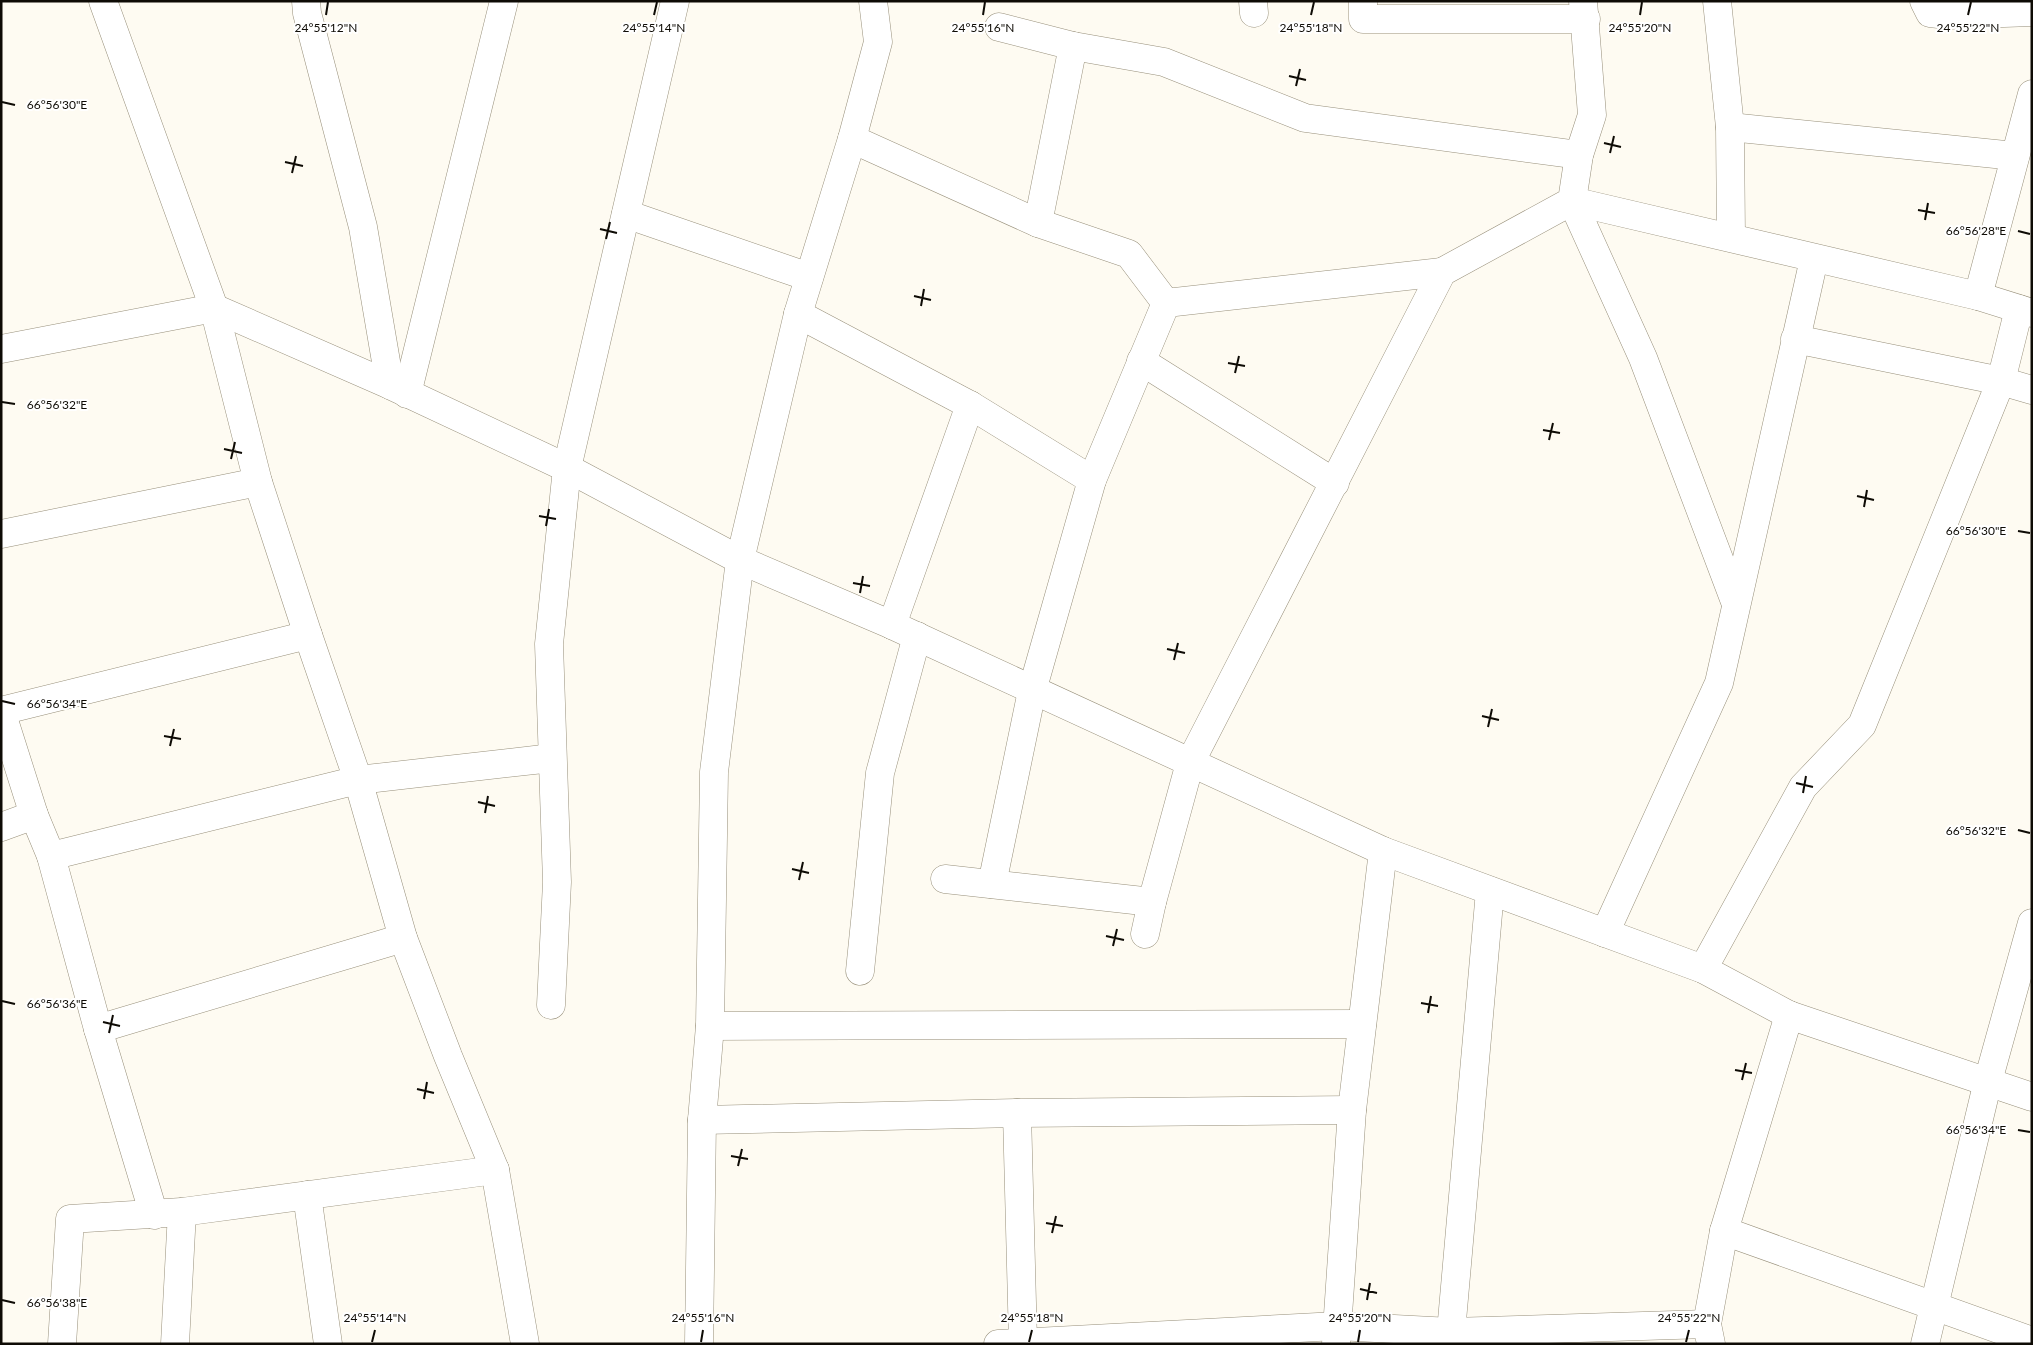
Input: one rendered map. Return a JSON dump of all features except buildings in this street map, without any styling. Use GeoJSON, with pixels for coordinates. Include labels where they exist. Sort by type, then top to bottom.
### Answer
{"type":"FeatureCollection","features":[{"type":"Feature","properties":{"kind":"street"},"geometry":{"type":"LineString","coordinates":[[103,1],[214,308],[258,482],[358,780],[403,938],[448,1056],[495,1170],[525,1344]]}},
{"type":"Feature","properties":{"kind":"street"},"geometry":{"type":"LineString","coordinates":[[306,1],[307,13],[363,227],[399,390]]}},
{"type":"Feature","properties":{"kind":"street"},"geometry":{"type":"LineString","coordinates":[[399,390],[504,1]]}},
{"type":"Feature","properties":{"kind":"street"},"geometry":{"type":"LineString","coordinates":[[551,1005],[557,882],[549,644],[567,468],[675,1]]}},
{"type":"Feature","properties":{"kind":"street"},"geometry":{"type":"LineString","coordinates":[[699,1344],[702,1120],[710,1026],[714,772],[740,560],[798,314],[852,139],[878,42],[874,1]]}},
{"type":"Feature","properties":{"kind":"street"},"geometry":{"type":"LineString","coordinates":[[1363,1],[1363,20],[1584,10],[1592,115],[1579,155],[1572,201],[1643,358],[1736,604]]}},
{"type":"Feature","properties":{"kind":"street"},"geometry":{"type":"LineString","coordinates":[[1717,1],[1730,127],[1731,237]]}},
{"type":"Feature","properties":{"kind":"street"},"geometry":{"type":"LineString","coordinates":[[1924,1],[1930,13],[1948,15],[2032,12]]}},
{"type":"Feature","properties":{"kind":"street"},"geometry":{"type":"LineString","coordinates":[[1000,27],[1073,46],[1164,62],[1305,118],[1579,155]]}},
{"type":"Feature","properties":{"kind":"street"},"geometry":{"type":"LineString","coordinates":[[1038,223],[1073,46]]}},
{"type":"Feature","properties":{"kind":"street"},"geometry":{"type":"LineString","coordinates":[[1978,296],[2032,94]]}},
{"type":"Feature","properties":{"kind":"street"},"geometry":{"type":"LineString","coordinates":[[1730,127],[2015,156]]}},
{"type":"Feature","properties":{"kind":"street"},"geometry":{"type":"LineString","coordinates":[[852,139],[1038,223],[1129,254],[1166,303]]}},
{"type":"Feature","properties":{"kind":"street"},"geometry":{"type":"LineString","coordinates":[[1166,303],[1442,272],[1572,201],[1978,296],[2026,311],[2001,381],[1862,725],[1803,787],[1703,969]]}},
{"type":"Feature","properties":{"kind":"street"},"geometry":{"type":"LineString","coordinates":[[626,214],[809,276]]}},
{"type":"Feature","properties":{"kind":"street"},"geometry":{"type":"LineString","coordinates":[[1605,933],[1719,683],[1814,259]]}},
{"type":"Feature","properties":{"kind":"street"},"geometry":{"type":"LineString","coordinates":[[1145,934],[1190,763],[1442,272]]}},
{"type":"Feature","properties":{"kind":"street"},"geometry":{"type":"LineString","coordinates":[[992,884],[1032,691],[1092,480],[1166,303]]}},
{"type":"Feature","properties":{"kind":"street"},"geometry":{"type":"LineString","coordinates":[[1,349],[214,308],[399,390],[567,468],[740,560],[917,636],[1032,691],[1383,852],[1703,969],[1789,1015],[2032,1097]]}},
{"type":"Feature","properties":{"kind":"street"},"geometry":{"type":"LineString","coordinates":[[798,314],[970,405],[1092,480]]}},
{"type":"Feature","properties":{"kind":"street"},"geometry":{"type":"LineString","coordinates":[[1795,339],[2001,381],[2032,390]]}},
{"type":"Feature","properties":{"kind":"street"},"geometry":{"type":"LineString","coordinates":[[1141,361],[1335,483]]}},
{"type":"Feature","properties":{"kind":"street"},"geometry":{"type":"LineString","coordinates":[[892,625],[970,405]]}},
{"type":"Feature","properties":{"kind":"street"},"geometry":{"type":"LineString","coordinates":[[1,534],[258,482]]}},
{"type":"Feature","properties":{"kind":"street"},"geometry":{"type":"LineString","coordinates":[[154,1215],[98,1028],[51,856],[34,815],[1,711],[308,635]]}},
{"type":"Feature","properties":{"kind":"street"},"geometry":{"type":"LineString","coordinates":[[860,971],[880,773],[917,636]]}},
{"type":"Feature","properties":{"kind":"street"},"geometry":{"type":"LineString","coordinates":[[51,856],[358,780],[552,758]]}},
{"type":"Feature","properties":{"kind":"street"},"geometry":{"type":"LineString","coordinates":[[1,826],[34,815]]}},
{"type":"Feature","properties":{"kind":"street"},"geometry":{"type":"LineString","coordinates":[[1337,1335],[1352,1110],[1383,852]]}},
{"type":"Feature","properties":{"kind":"street"},"geometry":{"type":"LineString","coordinates":[[945,879],[1152,902]]}},
{"type":"Feature","properties":{"kind":"street"},"geometry":{"type":"LineString","coordinates":[[1451,1332],[1490,891]]}},
{"type":"Feature","properties":{"kind":"street"},"geometry":{"type":"LineString","coordinates":[[1925,1344],[1988,1081],[2032,923]]}},
{"type":"Feature","properties":{"kind":"street"},"geometry":{"type":"LineString","coordinates":[[98,1028],[403,938]]}},
{"type":"Feature","properties":{"kind":"street"},"geometry":{"type":"LineString","coordinates":[[1017,1113],[1010,1343],[1451,1332],[1709,1334],[1724,1231],[1789,1015]]}},
{"type":"Feature","properties":{"kind":"street"},"geometry":{"type":"LineString","coordinates":[[710,1026],[1362,1024]]}},
{"type":"Feature","properties":{"kind":"street"},"geometry":{"type":"LineString","coordinates":[[702,1120],[1017,1113],[1352,1110]]}},
{"type":"Feature","properties":{"kind":"street"},"geometry":{"type":"LineString","coordinates":[[62,1344],[70,1219],[182,1212],[495,1170]]}},
{"type":"Feature","properties":{"kind":"street"},"geometry":{"type":"LineString","coordinates":[[306,1195],[328,1344]]}},
{"type":"Feature","properties":{"kind":"street"},"geometry":{"type":"LineString","coordinates":[[175,1344],[182,1212]]}},
{"type":"Feature","properties":{"kind":"street"},"geometry":{"type":"LineString","coordinates":[[1724,1231],[2032,1341]]}}]}
